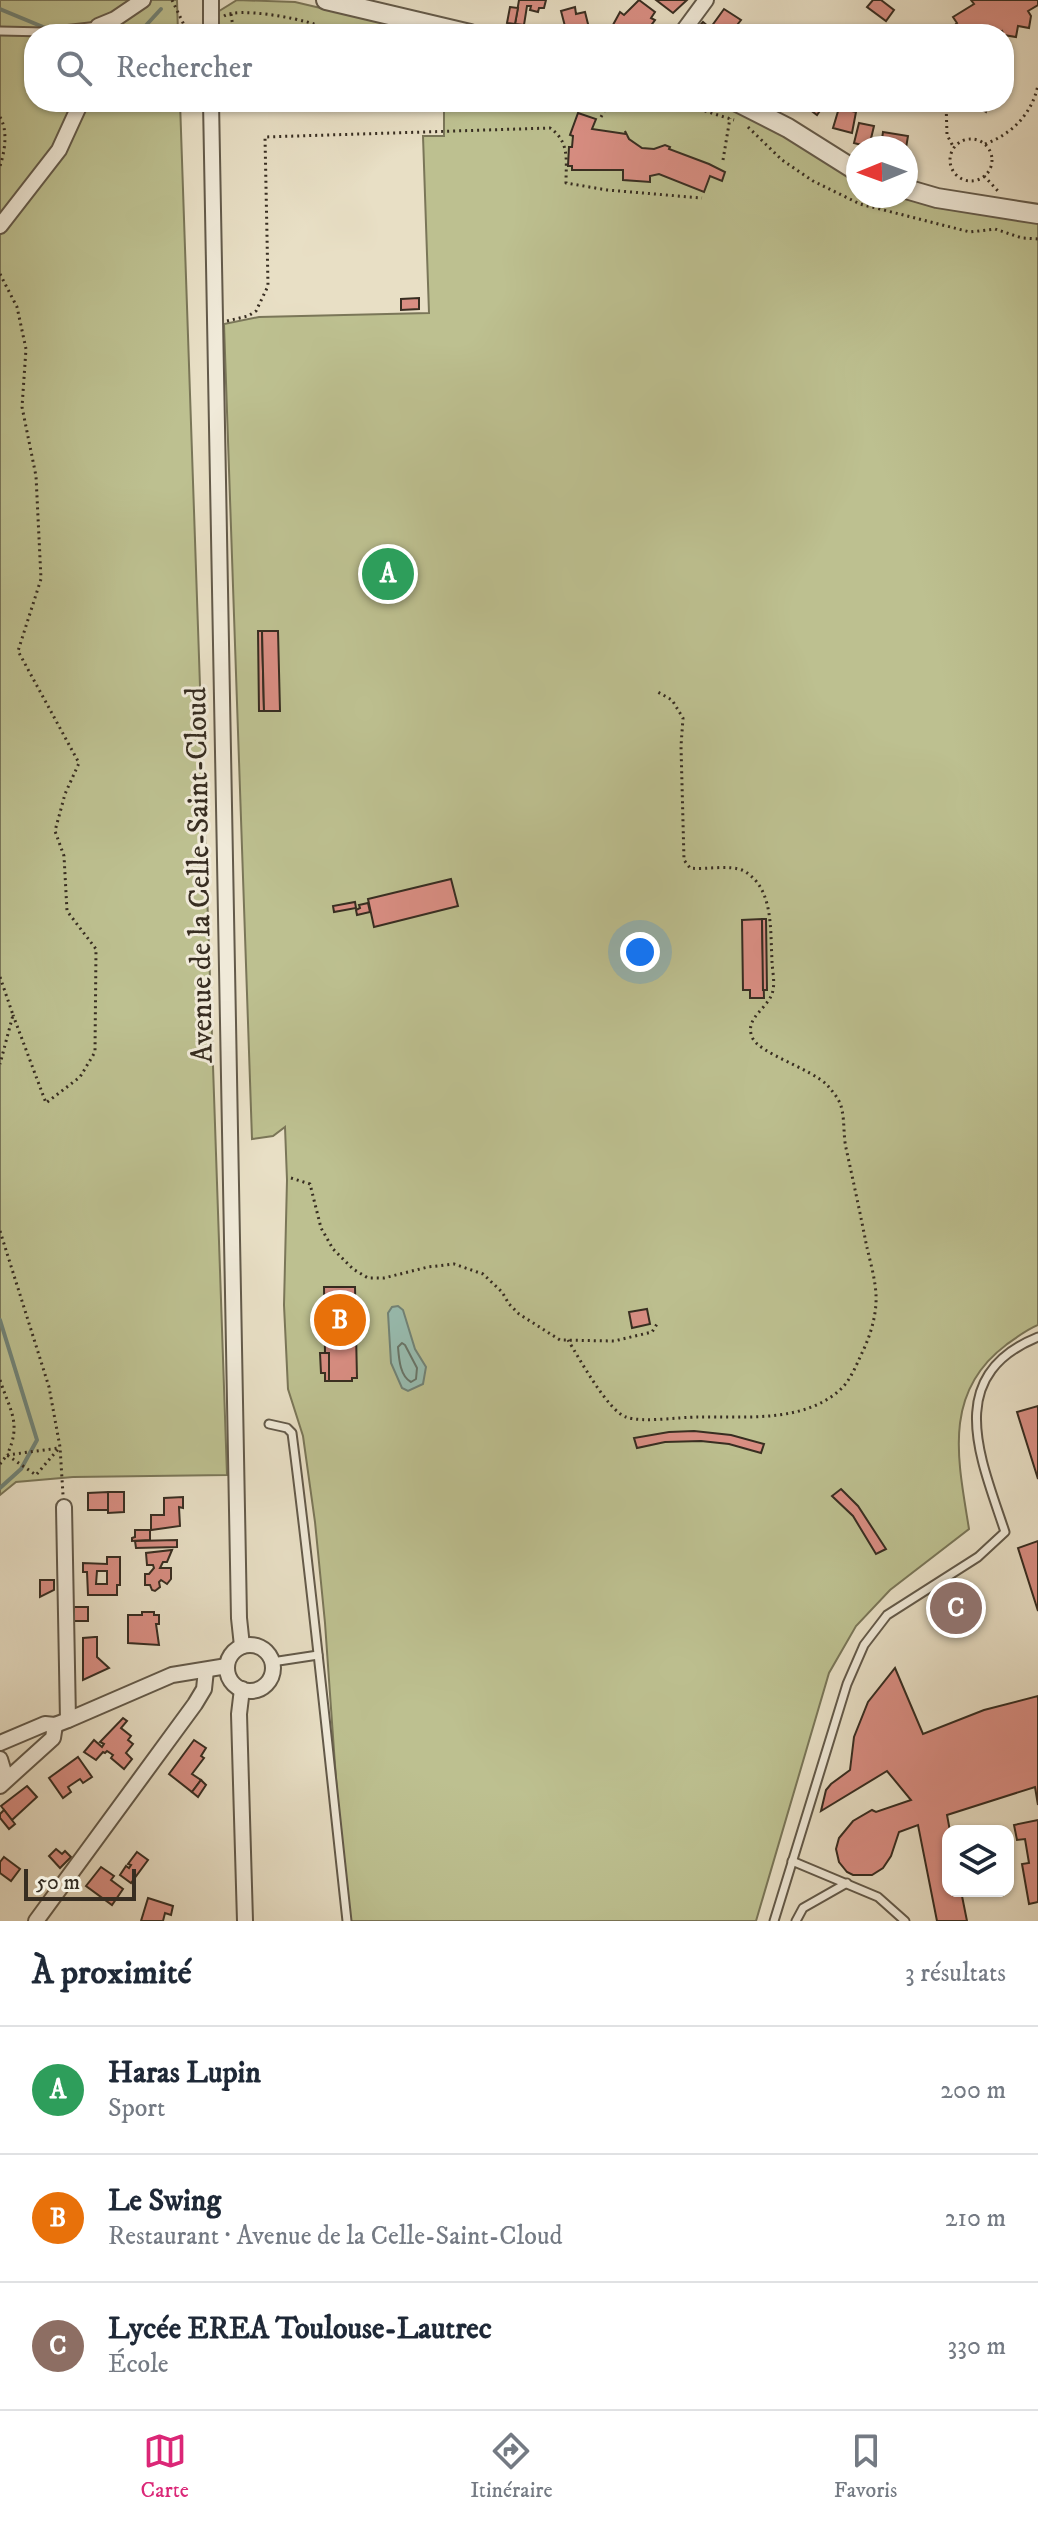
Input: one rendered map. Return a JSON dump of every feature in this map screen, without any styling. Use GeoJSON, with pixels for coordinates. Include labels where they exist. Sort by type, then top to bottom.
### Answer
{"type":"FeatureCollection","features":[{"type":"Feature","properties":{"kind":"street"},"geometry":{"type":"LineString","coordinates":[[110,24],[143,0]]}},
{"type":"Feature","properties":{"kind":"street"},"geometry":{"type":"LineString","coordinates":[[211,0],[211,24]]}},
{"type":"Feature","properties":{"kind":"street"},"geometry":{"type":"LineString","coordinates":[[326,0],[428,24]]}},
{"type":"Feature","properties":{"kind":"street"},"geometry":{"type":"LineString","coordinates":[[688,24],[706,0]]}},
{"type":"Feature","properties":{"kind":"street"},"geometry":{"type":"LineString","coordinates":[[0,226],[59,150],[76,112]]}},
{"type":"Feature","properties":{"kind":"street","name":"Avenue de la Celle-Saint-Cloud"},"geometry":{"type":"LineString","coordinates":[[211,112],[239,1618],[242,1646]]}},
{"type":"Feature","properties":{"kind":"street"},"geometry":{"type":"LineString","coordinates":[[749,112],[788,128],[846,164]]}},
{"type":"Feature","properties":{"kind":"street"},"geometry":{"type":"LineString","coordinates":[[918,192],[1038,214]]}},
{"type":"Feature","properties":{"kind":"street"},"geometry":{"type":"LineString","coordinates":[[2,1783],[53,1738],[61,1722],[64,1507]]}},
{"type":"Feature","properties":{"kind":"street"},"geometry":{"type":"LineString","coordinates":[[242,1646],[260,1647],[268,1653],[272,1662],[268,1681],[252,1691],[234,1684],[228,1675],[227,1666],[235,1651],[242,1646]]}},
{"type":"Feature","properties":{"kind":"street"},"geometry":{"type":"LineString","coordinates":[[0,1743],[45,1724],[61,1722],[172,1675],[227,1666]]}},
{"type":"Feature","properties":{"kind":"street"},"geometry":{"type":"LineString","coordinates":[[36,1921],[195,1704],[204,1689],[206,1670]]}},
{"type":"Feature","properties":{"kind":"street"},"geometry":{"type":"LineString","coordinates":[[242,1689],[239,1714],[245,1921]]}},
{"type":"Feature","properties":{"kind":"street"},"geometry":{"type":"LineString","coordinates":[[0,1759],[3,1762],[2,1783]]}},
{"type":"Feature","properties":{"kind":"lane"},"geometry":{"type":"LineString","coordinates":[[0,31],[24,32]]}},
{"type":"Feature","properties":{"kind":"lane"},"geometry":{"type":"LineString","coordinates":[[776,1921],[847,1684],[864,1645],[887,1615],[978,1557],[1005,1532],[978,1448],[976,1411],[983,1380],[999,1362],[1038,1337]]}},
{"type":"Feature","properties":{"kind":"lane"},"geometry":{"type":"LineString","coordinates":[[269,1424],[287,1428],[292,1433],[313,1593],[347,1921]]}},
{"type":"Feature","properties":{"kind":"lane"},"geometry":{"type":"LineString","coordinates":[[272,1662],[318,1655]]}},
{"type":"Feature","properties":{"kind":"lane"},"geometry":{"type":"LineString","coordinates":[[792,1861],[878,1897],[905,1921]]}},
{"type":"Feature","properties":{"kind":"lane"},"geometry":{"type":"LineString","coordinates":[[796,1921],[803,1908],[847,1883]]}},
{"type":"Feature","properties":{"kind":"path"},"geometry":{"type":"LineString","coordinates":[[172,0],[184,24]]}},
{"type":"Feature","properties":{"kind":"path"},"geometry":{"type":"LineString","coordinates":[[231,12],[233,24]]}},
{"type":"Feature","properties":{"kind":"path"},"geometry":{"type":"LineString","coordinates":[[217,24],[231,12],[312,24]]}},
{"type":"Feature","properties":{"kind":"path"},"geometry":{"type":"LineString","coordinates":[[985,144],[1004,136],[1025,117],[1038,85]]}},
{"type":"Feature","properties":{"kind":"path"},"geometry":{"type":"LineString","coordinates":[[601,117],[604,112]]}},
{"type":"Feature","properties":{"kind":"path"},"geometry":{"type":"LineString","coordinates":[[723,160],[733,112]]}},
{"type":"Feature","properties":{"kind":"path"},"geometry":{"type":"LineString","coordinates":[[946,112],[947,135],[954,148]]}},
{"type":"Feature","properties":{"kind":"path"},"geometry":{"type":"LineString","coordinates":[[0,117],[4,124],[4,154],[0,166]]}},
{"type":"Feature","properties":{"kind":"path"},"geometry":{"type":"LineString","coordinates":[[215,321],[234,320],[256,311],[268,286],[265,137],[550,128],[560,135],[565,148],[566,183],[607,190],[702,198]]}},
{"type":"Feature","properties":{"kind":"path"},"geometry":{"type":"LineString","coordinates":[[969,139],[985,144],[990,151],[992,164],[984,176],[971,181],[959,177],[951,167],[954,148],[969,139]]}},
{"type":"Feature","properties":{"kind":"path"},"geometry":{"type":"LineString","coordinates":[[0,274],[17,307],[26,349],[22,407],[36,476],[41,579],[18,651],[79,763],[65,794],[55,831],[64,856],[67,911],[96,949],[95,1052],[80,1077],[46,1103],[0,977]]}},
{"type":"Feature","properties":{"kind":"path"},"geometry":{"type":"LineString","coordinates":[[568,1340],[594,1381],[624,1417],[642,1420],[778,1416],[820,1402],[843,1387],[870,1337],[876,1303],[840,1102],[828,1086],[810,1071],[760,1047],[752,1037],[751,1023],[756,1013],[767,1004],[773,991],[769,908],[754,878],[741,869],[690,868],[684,860],[683,718],[672,700],[656,691]]}},
{"type":"Feature","properties":{"kind":"path"},"geometry":{"type":"LineString","coordinates":[[0,1064],[13,1015]]}},
{"type":"Feature","properties":{"kind":"path"},"geometry":{"type":"LineString","coordinates":[[291,1178],[310,1184],[321,1228],[333,1249],[353,1269],[368,1278],[384,1278],[428,1267],[463,1265],[483,1274],[519,1314],[560,1340],[614,1341],[652,1332],[657,1324]]}},
{"type":"Feature","properties":{"kind":"path"},"geometry":{"type":"LineString","coordinates":[[0,1231],[49,1387],[60,1447],[64,1507]]}},
{"type":"Feature","properties":{"kind":"path"},"geometry":{"type":"LineString","coordinates":[[0,1380],[16,1424],[14,1441],[0,1464]]}},
{"type":"Feature","properties":{"kind":"path"},"geometry":{"type":"LineString","coordinates":[[0,1452],[36,1475],[60,1447]]}},
{"type":"Feature","properties":{"kind":"path"},"geometry":{"type":"LineString","coordinates":[[7,1455],[60,1447]]}},
{"type":"Feature","properties":{"kind":"green space"},"geometry":{"type":"Polygon","coordinates":[[[0,0],[177,0],[178,24],[24,24],[24,112],[180,112],[227,1475],[73,1477],[16,1482],[0,1495],[0,0]]]}},
{"type":"Feature","properties":{"kind":"green space"},"geometry":{"type":"Polygon","coordinates":[[[237,0],[295,2],[388,24],[217,24],[216,13],[237,0]]]}},
{"type":"Feature","properties":{"kind":"green space"},"geometry":{"type":"Polygon","coordinates":[[[444,112],[746,112],[846,173],[846,208],[918,208],[918,200],[1038,219],[1038,1325],[1006,1345],[986,1364],[972,1384],[963,1406],[959,1453],[969,1529],[890,1590],[856,1626],[829,1673],[756,1921],[346,1921],[315,1522],[303,1436],[288,1389],[284,1305],[285,1127],[273,1136],[252,1139],[224,324],[259,317],[429,313],[423,136],[444,136],[444,112]]]}},
{"type":"Feature","properties":{"kind":"water"},"geometry":{"type":"Polygon","coordinates":[[[398,1306],[403,1310],[415,1349],[426,1367],[423,1384],[408,1391],[402,1388],[391,1363],[388,1313],[392,1307],[398,1306]]]}},
{"type":"Feature","properties":{"kind":"building"},"geometry":{"type":"Polygon","coordinates":[[[519,0],[546,0],[544,8],[539,8],[538,12],[527,6],[524,24],[515,24],[519,0]]]}},
{"type":"Feature","properties":{"kind":"building"},"geometry":{"type":"Polygon","coordinates":[[[639,0],[655,12],[651,18],[655,20],[652,24],[613,24],[620,12],[624,15],[639,0]]]}},
{"type":"Feature","properties":{"kind":"building"},"geometry":{"type":"Polygon","coordinates":[[[656,0],[687,0],[673,13],[656,0]]]}},
{"type":"Feature","properties":{"kind":"building"},"geometry":{"type":"Polygon","coordinates":[[[873,0],[881,0],[894,10],[886,21],[867,7],[873,0]]]}},
{"type":"Feature","properties":{"kind":"building"},"geometry":{"type":"Polygon","coordinates":[[[971,0],[1038,0],[1038,5],[1028,11],[1031,16],[1029,28],[1018,26],[1016,37],[1014,24],[956,24],[953,17],[974,4],[971,0]]]}},
{"type":"Feature","properties":{"kind":"building"},"geometry":{"type":"Polygon","coordinates":[[[510,7],[518,8],[515,24],[507,23],[510,7]]]}},
{"type":"Feature","properties":{"kind":"building"},"geometry":{"type":"Polygon","coordinates":[[[575,7],[576,14],[585,12],[588,24],[564,24],[561,11],[575,7]]]}},
{"type":"Feature","properties":{"kind":"building"},"geometry":{"type":"Polygon","coordinates":[[[724,9],[741,20],[738,24],[713,24],[724,9]]]}},
{"type":"Feature","properties":{"kind":"building"},"geometry":{"type":"Polygon","coordinates":[[[838,112],[856,112],[852,133],[833,128],[838,112]]]}},
{"type":"Feature","properties":{"kind":"building"},"geometry":{"type":"Polygon","coordinates":[[[578,113],[596,119],[592,129],[626,134],[625,131],[629,139],[642,148],[654,149],[665,145],[709,164],[725,172],[722,181],[710,176],[704,192],[659,174],[650,176],[650,182],[623,180],[623,170],[572,170],[572,166],[568,166],[573,136],[570,135],[578,113]]]}},
{"type":"Feature","properties":{"kind":"building"},"geometry":{"type":"Polygon","coordinates":[[[859,123],[874,126],[872,136],[856,136],[859,123]]]}},
{"type":"Feature","properties":{"kind":"building"},"geometry":{"type":"Polygon","coordinates":[[[883,132],[908,136],[882,136],[883,132]]]}},
{"type":"Feature","properties":{"kind":"building"},"geometry":{"type":"Polygon","coordinates":[[[419,298],[419,309],[401,310],[401,299],[419,298]]]}},
{"type":"Feature","properties":{"kind":"building"},"geometry":{"type":"Polygon","coordinates":[[[258,631],[262,631],[264,711],[259,711],[258,631]]]}},
{"type":"Feature","properties":{"kind":"building"},"geometry":{"type":"Polygon","coordinates":[[[262,631],[278,631],[280,711],[264,711],[262,631]]]}},
{"type":"Feature","properties":{"kind":"building"},"geometry":{"type":"Polygon","coordinates":[[[451,879],[458,906],[374,927],[368,899],[451,879]]]}},
{"type":"Feature","properties":{"kind":"building"},"geometry":{"type":"Polygon","coordinates":[[[355,902],[356,908],[334,912],[333,906],[355,902]]]}},
{"type":"Feature","properties":{"kind":"building"},"geometry":{"type":"Polygon","coordinates":[[[368,903],[370,912],[357,915],[359,905],[368,903]]]}},
{"type":"Feature","properties":{"kind":"building"},"geometry":{"type":"Polygon","coordinates":[[[762,919],[764,998],[750,998],[750,990],[743,990],[742,920],[762,919]]]}},
{"type":"Feature","properties":{"kind":"building"},"geometry":{"type":"Polygon","coordinates":[[[762,919],[766,919],[767,990],[763,990],[762,919]]]}},
{"type":"Feature","properties":{"kind":"building"},"geometry":{"type":"Polygon","coordinates":[[[324,1287],[355,1287],[357,1378],[352,1378],[352,1381],[329,1381],[329,1353],[325,1353],[324,1287]]]}},
{"type":"Feature","properties":{"kind":"building"},"geometry":{"type":"Polygon","coordinates":[[[647,1309],[650,1324],[632,1328],[629,1312],[647,1309]]]}},
{"type":"Feature","properties":{"kind":"building"},"geometry":{"type":"Polygon","coordinates":[[[320,1353],[329,1353],[329,1381],[325,1381],[325,1373],[321,1373],[320,1353]]]}},
{"type":"Feature","properties":{"kind":"building"},"geometry":{"type":"Polygon","coordinates":[[[1038,1406],[1038,1479],[1017,1412],[1038,1406]]]}},
{"type":"Feature","properties":{"kind":"building"},"geometry":{"type":"Polygon","coordinates":[[[694,1431],[731,1435],[764,1444],[761,1453],[729,1444],[701,1441],[665,1442],[637,1448],[634,1438],[694,1431]]]}},
{"type":"Feature","properties":{"kind":"building"},"geometry":{"type":"Polygon","coordinates":[[[841,1489],[858,1506],[886,1549],[876,1554],[853,1516],[832,1496],[841,1489]]]}},
{"type":"Feature","properties":{"kind":"building"},"geometry":{"type":"Polygon","coordinates":[[[108,1492],[124,1492],[124,1512],[108,1513],[108,1492]]]}},
{"type":"Feature","properties":{"kind":"building"},"geometry":{"type":"Polygon","coordinates":[[[108,1492],[108,1510],[88,1510],[88,1493],[108,1492]]]}},
{"type":"Feature","properties":{"kind":"building"},"geometry":{"type":"Polygon","coordinates":[[[183,1497],[183,1508],[179,1507],[180,1526],[151,1530],[151,1515],[164,1515],[164,1498],[183,1497]]]}},
{"type":"Feature","properties":{"kind":"building"},"geometry":{"type":"Polygon","coordinates":[[[135,1530],[150,1530],[150,1540],[132,1541],[135,1530]]]}},
{"type":"Feature","properties":{"kind":"building"},"geometry":{"type":"Polygon","coordinates":[[[177,1540],[177,1547],[136,1548],[135,1541],[177,1540]]]}},
{"type":"Feature","properties":{"kind":"building"},"geometry":{"type":"Polygon","coordinates":[[[1038,1541],[1038,1611],[1018,1548],[1038,1541]]]}},
{"type":"Feature","properties":{"kind":"building"},"geometry":{"type":"Polygon","coordinates":[[[172,1550],[167,1562],[163,1562],[160,1568],[171,1568],[171,1579],[167,1584],[161,1580],[160,1587],[152,1590],[150,1585],[145,1585],[145,1574],[154,1568],[147,1565],[146,1553],[172,1550]]]}},
{"type":"Feature","properties":{"kind":"building"},"geometry":{"type":"Polygon","coordinates":[[[107,1557],[120,1557],[117,1595],[88,1595],[87,1572],[83,1572],[83,1563],[107,1564],[107,1557]],[[97,1571],[96,1584],[107,1584],[107,1571],[97,1571]]]}},
{"type":"Feature","properties":{"kind":"building"},"geometry":{"type":"Polygon","coordinates":[[[40,1580],[54,1580],[54,1590],[40,1597],[40,1580]]]}},
{"type":"Feature","properties":{"kind":"building"},"geometry":{"type":"Polygon","coordinates":[[[74,1607],[88,1607],[88,1621],[74,1621],[74,1607]]]}},
{"type":"Feature","properties":{"kind":"building"},"geometry":{"type":"Polygon","coordinates":[[[142,1612],[159,1615],[159,1624],[156,1624],[159,1645],[128,1643],[128,1615],[142,1615],[142,1612]]]}},
{"type":"Feature","properties":{"kind":"building"},"geometry":{"type":"Polygon","coordinates":[[[97,1637],[97,1657],[109,1668],[83,1680],[83,1638],[97,1637]]]}},
{"type":"Feature","properties":{"kind":"building"},"geometry":{"type":"Polygon","coordinates":[[[895,1668],[923,1734],[984,1710],[1038,1696],[1038,1805],[1035,1787],[947,1815],[949,1825],[942,1825],[942,1897],[962,1897],[967,1921],[937,1921],[918,1825],[899,1832],[891,1856],[883,1868],[872,1875],[853,1875],[839,1862],[836,1849],[839,1838],[853,1821],[872,1810],[876,1812],[911,1800],[887,1771],[821,1811],[826,1790],[850,1770],[854,1737],[868,1702],[895,1668]]]}},
{"type":"Feature","properties":{"kind":"building"},"geometry":{"type":"Polygon","coordinates":[[[123,1718],[127,1721],[121,1728],[131,1736],[128,1740],[133,1744],[126,1753],[132,1759],[124,1769],[107,1751],[96,1760],[84,1752],[94,1740],[102,1747],[104,1744],[100,1742],[123,1718]]]}},
{"type":"Feature","properties":{"kind":"building"},"geometry":{"type":"Polygon","coordinates":[[[194,1740],[206,1748],[201,1756],[204,1758],[192,1774],[201,1780],[192,1792],[169,1774],[194,1740]]]}},
{"type":"Feature","properties":{"kind":"building"},"geometry":{"type":"Polygon","coordinates":[[[78,1757],[92,1777],[83,1783],[80,1779],[68,1787],[71,1792],[63,1798],[49,1778],[78,1757]]]}},
{"type":"Feature","properties":{"kind":"building"},"geometry":{"type":"Polygon","coordinates":[[[201,1780],[206,1785],[198,1797],[192,1792],[201,1780]]]}},
{"type":"Feature","properties":{"kind":"building"},"geometry":{"type":"Polygon","coordinates":[[[27,1786],[37,1797],[12,1820],[1,1806],[27,1786]]]}},
{"type":"Feature","properties":{"kind":"building"},"geometry":{"type":"Polygon","coordinates":[[[4,1810],[15,1824],[9,1829],[0,1818],[4,1810]]]}},
{"type":"Feature","properties":{"kind":"building"},"geometry":{"type":"Polygon","coordinates":[[[1038,1820],[1038,1902],[1029,1904],[1022,1864],[1029,1863],[1025,1839],[1017,1840],[1014,1825],[1038,1820]]]}},
{"type":"Feature","properties":{"kind":"building"},"geometry":{"type":"Polygon","coordinates":[[[56,1849],[62,1854],[65,1851],[71,1857],[60,1868],[49,1856],[56,1849]]]}},
{"type":"Feature","properties":{"kind":"building"},"geometry":{"type":"Polygon","coordinates":[[[137,1852],[148,1860],[131,1883],[120,1875],[126,1866],[129,1868],[131,1865],[128,1864],[137,1852]]]}},
{"type":"Feature","properties":{"kind":"building"},"geometry":{"type":"Polygon","coordinates":[[[4,1857],[20,1869],[11,1881],[0,1873],[0,1862],[4,1857]]]}},
{"type":"Feature","properties":{"kind":"building"},"geometry":{"type":"Polygon","coordinates":[[[101,1867],[114,1876],[111,1880],[123,1889],[112,1905],[86,1886],[101,1867]]]}},
{"type":"Feature","properties":{"kind":"building"},"geometry":{"type":"Polygon","coordinates":[[[148,1898],[173,1906],[171,1915],[165,1913],[163,1921],[141,1921],[148,1898]]]}},
{"type":"Feature","properties":{"kind":"waterway"},"geometry":{"type":"LineString","coordinates":[[0,9],[36,24]]}},
{"type":"Feature","properties":{"kind":"waterway"},"geometry":{"type":"LineString","coordinates":[[147,24],[161,9]]}},
{"type":"Feature","properties":{"kind":"waterway"},"geometry":{"type":"LineString","coordinates":[[0,1320],[37,1440],[21,1469],[0,1488]]}},
{"type":"Feature","properties":{"kind":"place","name":"Haras Lupin"},"geometry":{"type":"Point","coordinates":[388,574]}},
{"type":"Feature","properties":{"kind":"place","name":"Le Swing"},"geometry":{"type":"Point","coordinates":[340,1320]}},
{"type":"Feature","properties":{"kind":"place","name":"Lycée EREA Toulouse-Lautrec"},"geometry":{"type":"Point","coordinates":[956,1608]}}]}
